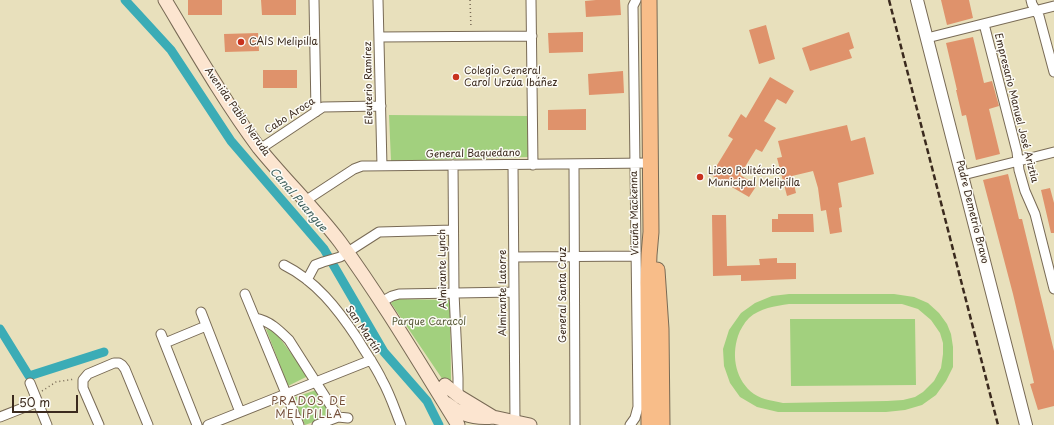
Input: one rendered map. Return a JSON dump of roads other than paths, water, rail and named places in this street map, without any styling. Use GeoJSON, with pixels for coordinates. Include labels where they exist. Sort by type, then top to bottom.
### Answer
{"type":"FeatureCollection","features":[{"type":"Feature","properties":{"kind":"main road","name":"Avenida Pablo Neruda"},"geometry":{"type":"LineString","coordinates":[[165,0],[216,86],[240,122],[260,149],[330,230],[343,254],[380,302],[415,355],[458,425]]}},
{"type":"Feature","properties":{"kind":"main road","name":"Vicuña Mackenna"},"geometry":{"type":"LineString","coordinates":[[649,0],[651,232],[648,283],[649,425]]}},
{"type":"Feature","properties":{"kind":"main road","name":"Vicuña Mackenna"},"geometry":{"type":"LineString","coordinates":[[651,232],[659,292],[662,425]]}},
{"type":"Feature","properties":{"kind":"main road","name":"Avenida Pablo Neruda"},"geometry":{"type":"LineString","coordinates":[[415,355],[445,386],[452,396],[464,425]]}},
{"type":"Feature","properties":{"kind":"main road"},"geometry":{"type":"LineString","coordinates":[[445,386],[487,417]]}},
{"type":"Feature","properties":{"kind":"main road"},"geometry":{"type":"LineString","coordinates":[[443,401],[459,412],[468,415],[530,425]]}},
{"type":"Feature","properties":{"kind":"main road"},"geometry":{"type":"LineString","coordinates":[[662,408],[668,425]]}},
{"type":"Feature","properties":{"kind":"main road"},"geometry":{"type":"LineString","coordinates":[[469,425],[473,421],[487,417]]}},
{"type":"Feature","properties":{"kind":"street"},"geometry":{"type":"LineString","coordinates":[[314,0],[316,112]]}},
{"type":"Feature","properties":{"kind":"street","name":"Eleuterio Ramírez"},"geometry":{"type":"LineString","coordinates":[[378,0],[382,166]]}},
{"type":"Feature","properties":{"kind":"street"},"geometry":{"type":"LineString","coordinates":[[531,0],[533,165]]}},
{"type":"Feature","properties":{"kind":"street","name":"Padre Demetrio Bravo"},"geometry":{"type":"LineString","coordinates":[[917,0],[1026,425]]}},
{"type":"Feature","properties":{"kind":"street"},"geometry":{"type":"LineString","coordinates":[[1031,0],[1039,16],[1054,72]]}},
{"type":"Feature","properties":{"kind":"street","name":"Vicuña Mackenna"},"geometry":{"type":"LineString","coordinates":[[630,425],[635,418],[638,407],[634,164],[635,3]]}},
{"type":"Feature","properties":{"kind":"street"},"geometry":{"type":"LineString","coordinates":[[927,38],[1054,6]]}},
{"type":"Feature","properties":{"kind":"street","name":"Empresario Manuel José Ariztia"},"geometry":{"type":"LineString","coordinates":[[984,24],[1018,152],[1019,170],[1025,191],[1035,214],[1054,289]]}},
{"type":"Feature","properties":{"kind":"street"},"geometry":{"type":"LineString","coordinates":[[379,37],[532,36]]}},
{"type":"Feature","properties":{"kind":"street","name":"Cabo Aroca"},"geometry":{"type":"LineString","coordinates":[[260,149],[323,107],[381,106]]}},
{"type":"Feature","properties":{"kind":"street"},"geometry":{"type":"LineString","coordinates":[[962,175],[1054,152]]}},
{"type":"Feature","properties":{"kind":"street","name":"General Santa Cruz"},"geometry":{"type":"LineString","coordinates":[[574,164],[575,425]]}},
{"type":"Feature","properties":{"kind":"street","name":"General Baquedano"},"geometry":{"type":"LineString","coordinates":[[306,201],[362,166],[650,164]]}},
{"type":"Feature","properties":{"kind":"street","name":"Almirante Lynch"},"geometry":{"type":"LineString","coordinates":[[453,165],[454,293],[458,396]]}},
{"type":"Feature","properties":{"kind":"street","name":"Almirante Latorre"},"geometry":{"type":"LineString","coordinates":[[514,165],[515,422]]}},
{"type":"Feature","properties":{"kind":"street"},"geometry":{"type":"LineString","coordinates":[[309,277],[315,265],[343,254],[382,231],[453,230]]}},
{"type":"Feature","properties":{"kind":"street"},"geometry":{"type":"LineString","coordinates":[[514,257],[636,256]]}},
{"type":"Feature","properties":{"kind":"street","name":"San Martín"},"geometry":{"type":"LineString","coordinates":[[284,265],[309,277],[351,329],[371,360],[387,390],[401,425]]}},
{"type":"Feature","properties":{"kind":"street"},"geometry":{"type":"LineString","coordinates":[[380,302],[399,294],[514,292]]}},
{"type":"Feature","properties":{"kind":"street"},"geometry":{"type":"LineString","coordinates":[[245,294],[299,425]]}},
{"type":"Feature","properties":{"kind":"street"},"geometry":{"type":"LineString","coordinates":[[201,312],[240,412]]}},
{"type":"Feature","properties":{"kind":"street"},"geometry":{"type":"LineString","coordinates":[[255,318],[270,323],[283,334],[294,348],[338,417]]}},
{"type":"Feature","properties":{"kind":"street"},"geometry":{"type":"LineString","coordinates":[[165,343],[206,326]]}},
{"type":"Feature","properties":{"kind":"street"},"geometry":{"type":"LineString","coordinates":[[161,334],[197,425]]}},
{"type":"Feature","properties":{"kind":"street"},"geometry":{"type":"LineString","coordinates":[[208,425],[220,423],[240,412],[371,360]]}},
{"type":"Feature","properties":{"kind":"street"},"geometry":{"type":"LineString","coordinates":[[99,425],[83,388],[83,380],[88,374],[114,363],[119,363],[124,366],[148,425]]}},
{"type":"Feature","properties":{"kind":"street"},"geometry":{"type":"LineString","coordinates":[[30,382],[47,425]]}},
{"type":"Feature","properties":{"kind":"street"},"geometry":{"type":"LineString","coordinates":[[0,417],[37,399]]}},
{"type":"Feature","properties":{"kind":"street"},"geometry":{"type":"LineString","coordinates":[[317,425],[338,417],[348,418]]}},
{"type":"Feature","properties":{"kind":"waterway","name":"Canal Puangue"},"geometry":{"type":"LineString","coordinates":[[125,0],[171,50],[231,141],[324,249],[384,352],[427,401],[439,425]]}},
{"type":"Feature","properties":{"kind":"waterway"},"geometry":{"type":"LineString","coordinates":[[0,329],[29,376],[104,352]]}},
{"type":"Feature","properties":{"kind":"railway"},"geometry":{"type":"LineString","coordinates":[[889,0],[998,425]]}},
{"type":"Feature","properties":{"kind":"place","name":"CAIS Melipilla"},"geometry":{"type":"Point","coordinates":[241,42]}},
{"type":"Feature","properties":{"kind":"place","name":"Colegio General Carol Urzúa Ibáñez"},"geometry":{"type":"Point","coordinates":[456,77]}},
{"type":"Feature","properties":{"kind":"place","name":"Liceo Politécnico Municipal Melipilla"},"geometry":{"type":"Point","coordinates":[700,177]}},
{"type":"Feature","properties":{"kind":"district","name":"PRADOS DE MELIPILLA"},"geometry":{"type":"Point","coordinates":[309,408]}},
{"type":"Feature","properties":{"kind":"park label","name":"Parque Caracol"},"geometry":{"type":"Point","coordinates":[429,322]}}]}
